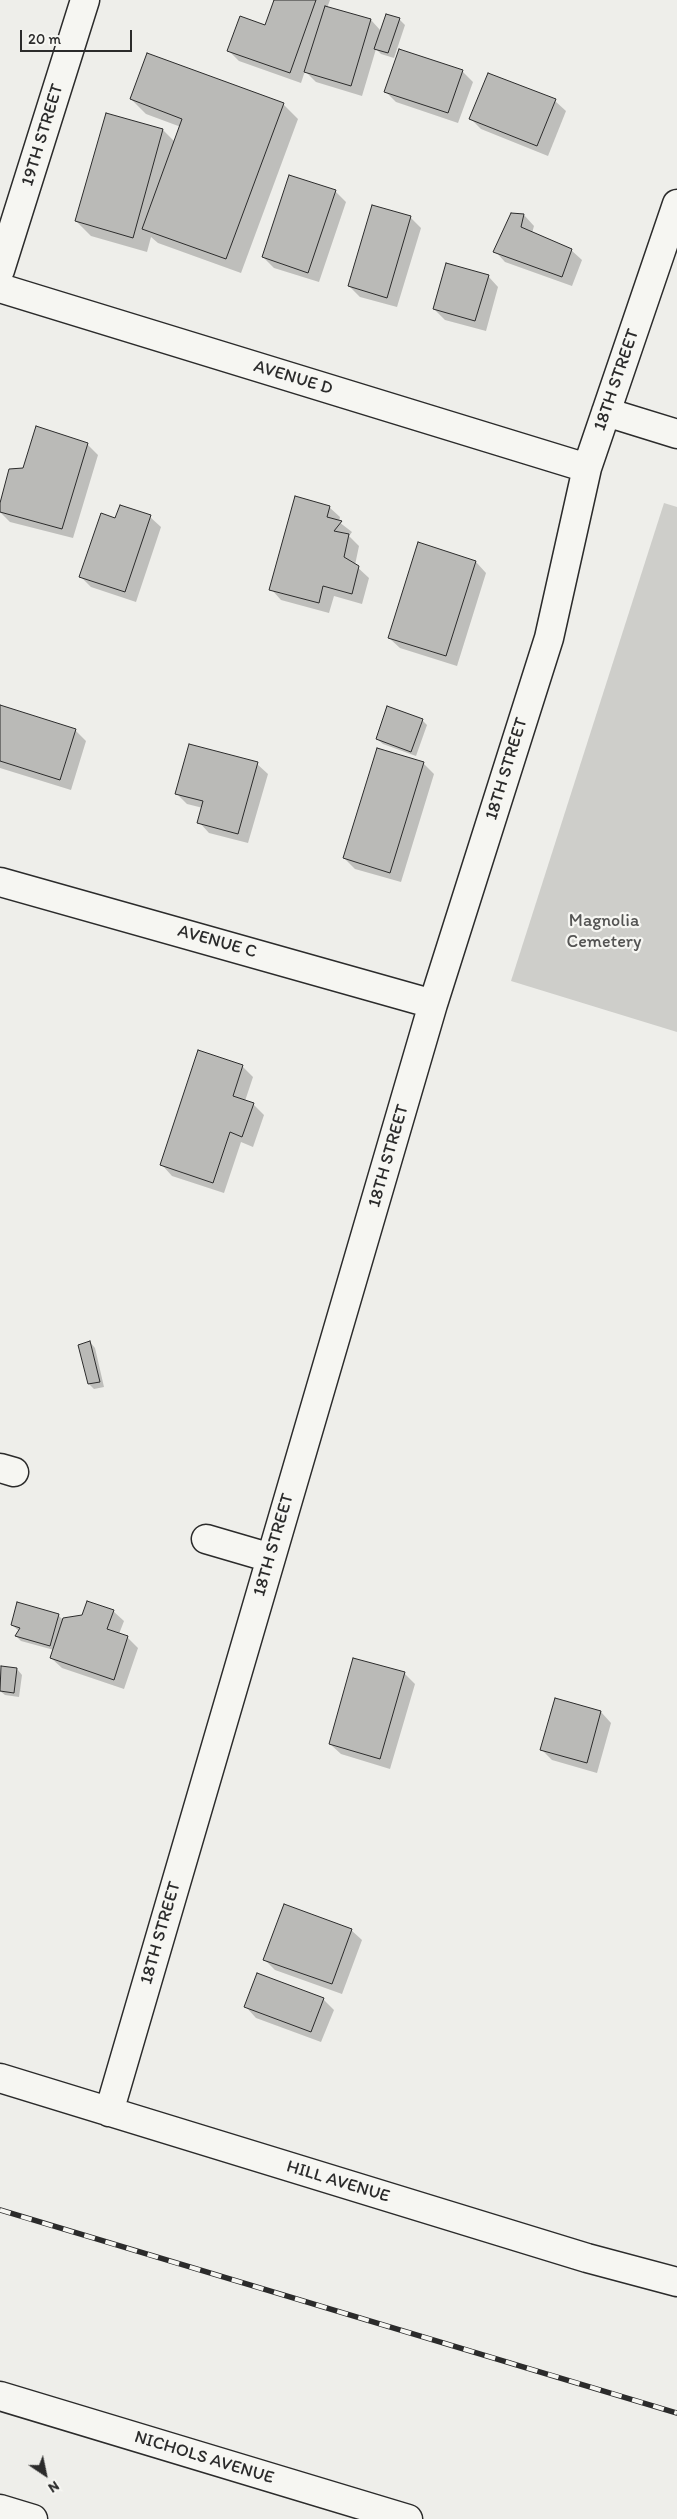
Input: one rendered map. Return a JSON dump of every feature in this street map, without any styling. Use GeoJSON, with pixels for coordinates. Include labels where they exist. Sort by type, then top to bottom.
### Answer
{"type":"FeatureCollection","features":[{"type":"Feature","properties":{"kind":"street","name":"19TH STREET"},"geometry":{"type":"LineString","coordinates":[[0,270],[85,0]]}},
{"type":"Feature","properties":{"kind":"street","name":"18TH STREET"},"geometry":{"type":"LineString","coordinates":[[109,2112],[433,1004],[548,638],[587,468],[677,204]]}},
{"type":"Feature","properties":{"kind":"street","name":"AVENUE D"},"geometry":{"type":"LineString","coordinates":[[0,288],[587,468]]}},
{"type":"Feature","properties":{"kind":"street"},"geometry":{"type":"LineString","coordinates":[[606,412],[677,434]]}},
{"type":"Feature","properties":{"kind":"street","name":"AVENUE C"},"geometry":{"type":"LineString","coordinates":[[0,882],[433,1004]]}},
{"type":"Feature","properties":{"kind":"street"},"geometry":{"type":"LineString","coordinates":[[206,1539],[271,1558]]}},
{"type":"Feature","properties":{"kind":"street","name":"HILL AVENUE"},"geometry":{"type":"LineString","coordinates":[[0,2078],[587,2258],[677,2282]]}},
{"type":"Feature","properties":{"kind":"street","name":"NICHOLS AVENUE"},"geometry":{"type":"LineString","coordinates":[[0,2396],[408,2519]]}},
{"type":"Feature","properties":{"kind":"street"},"geometry":{"type":"LineString","coordinates":[[0,2509],[33,2519]]}},
{"type":"Feature","properties":{"kind":"green space","name":"Magnolia Cemetery"},"geometry":{"type":"Polygon","coordinates":[[[664,503],[677,507],[677,1032],[511,981],[664,503]]]}},
{"type":"Feature","properties":{"kind":"building"},"geometry":{"type":"Polygon","coordinates":[[[274,0],[316,0],[290,73],[227,51],[240,16],[265,25],[274,0]]]}},
{"type":"Feature","properties":{"kind":"building"},"geometry":{"type":"Polygon","coordinates":[[[325,6],[371,19],[351,86],[304,72],[325,6]]]}},
{"type":"Feature","properties":{"kind":"building"},"geometry":{"type":"Polygon","coordinates":[[[386,14],[400,18],[388,53],[374,49],[386,14]]]}},
{"type":"Feature","properties":{"kind":"building"},"geometry":{"type":"Polygon","coordinates":[[[399,49],[463,70],[448,113],[384,92],[399,49]]]}},
{"type":"Feature","properties":{"kind":"building"},"geometry":{"type":"Polygon","coordinates":[[[147,53],[284,103],[226,259],[142,229],[182,119],[130,99],[147,53]]]}},
{"type":"Feature","properties":{"kind":"building"},"geometry":{"type":"Polygon","coordinates":[[[488,73],[556,99],[537,146],[469,119],[488,73]]]}},
{"type":"Feature","properties":{"kind":"building"},"geometry":{"type":"Polygon","coordinates":[[[106,113],[163,129],[133,238],[75,221],[106,113]]]}},
{"type":"Feature","properties":{"kind":"building"},"geometry":{"type":"Polygon","coordinates":[[[289,175],[336,190],[308,273],[262,257],[289,175]]]}},
{"type":"Feature","properties":{"kind":"building"},"geometry":{"type":"Polygon","coordinates":[[[372,205],[411,216],[387,298],[348,286],[372,205]]]}},
{"type":"Feature","properties":{"kind":"building"},"geometry":{"type":"Polygon","coordinates":[[[511,213],[524,214],[521,227],[572,249],[562,277],[493,252],[511,213]]]}},
{"type":"Feature","properties":{"kind":"building"},"geometry":{"type":"Polygon","coordinates":[[[446,263],[489,275],[475,321],[433,309],[446,263]]]}},
{"type":"Feature","properties":{"kind":"building"},"geometry":{"type":"Polygon","coordinates":[[[36,426],[88,443],[62,529],[0,512],[0,503],[9,469],[23,468],[36,426]]]}},
{"type":"Feature","properties":{"kind":"building"},"geometry":{"type":"Polygon","coordinates":[[[295,496],[330,506],[327,517],[342,521],[334,531],[349,534],[344,557],[359,566],[352,594],[323,586],[319,603],[269,590],[295,496]]]}},
{"type":"Feature","properties":{"kind":"building"},"geometry":{"type":"Polygon","coordinates":[[[120,505],[151,515],[125,592],[79,577],[101,513],[115,518],[120,505]]]}},
{"type":"Feature","properties":{"kind":"building"},"geometry":{"type":"Polygon","coordinates":[[[418,542],[476,561],[446,656],[388,638],[418,542]]]}},
{"type":"Feature","properties":{"kind":"building"},"geometry":{"type":"Polygon","coordinates":[[[0,705],[76,729],[60,780],[0,761],[0,705]]]}},
{"type":"Feature","properties":{"kind":"building"},"geometry":{"type":"Polygon","coordinates":[[[387,706],[423,719],[411,752],[376,739],[387,706]]]}},
{"type":"Feature","properties":{"kind":"building"},"geometry":{"type":"Polygon","coordinates":[[[189,744],[258,762],[238,834],[197,823],[203,801],[175,794],[189,744]]]}},
{"type":"Feature","properties":{"kind":"building"},"geometry":{"type":"Polygon","coordinates":[[[377,748],[424,762],[390,873],[343,858],[377,748]]]}},
{"type":"Feature","properties":{"kind":"building"},"geometry":{"type":"Polygon","coordinates":[[[198,1050],[243,1065],[233,1096],[254,1103],[242,1137],[230,1132],[213,1183],[160,1165],[198,1050]]]}},
{"type":"Feature","properties":{"kind":"building"},"geometry":{"type":"Polygon","coordinates":[[[90,1341],[100,1382],[88,1384],[78,1345],[90,1341]]]}},
{"type":"Feature","properties":{"kind":"building"},"geometry":{"type":"Polygon","coordinates":[[[87,1601],[114,1610],[107,1629],[128,1636],[114,1680],[50,1658],[63,1618],[82,1615],[87,1601]]]}},
{"type":"Feature","properties":{"kind":"building"},"geometry":{"type":"Polygon","coordinates":[[[17,1602],[59,1614],[50,1646],[15,1636],[20,1628],[11,1625],[17,1602]]]}},
{"type":"Feature","properties":{"kind":"building"},"geometry":{"type":"Polygon","coordinates":[[[353,1658],[405,1672],[380,1759],[329,1744],[353,1658]]]}},
{"type":"Feature","properties":{"kind":"building"},"geometry":{"type":"Polygon","coordinates":[[[1,1666],[17,1668],[14,1693],[0,1691],[1,1666]]]}},
{"type":"Feature","properties":{"kind":"building"},"geometry":{"type":"Polygon","coordinates":[[[555,1698],[601,1711],[587,1763],[540,1750],[555,1698]]]}},
{"type":"Feature","properties":{"kind":"building"},"geometry":{"type":"Polygon","coordinates":[[[284,1904],[352,1929],[332,1984],[263,1960],[284,1904]]]}},
{"type":"Feature","properties":{"kind":"building"},"geometry":{"type":"Polygon","coordinates":[[[257,1973],[324,1998],[311,2032],[244,2007],[257,1973]]]}},
{"type":"Feature","properties":{"kind":"railway"},"geometry":{"type":"LineString","coordinates":[[0,2210],[677,2413]]}}]}
